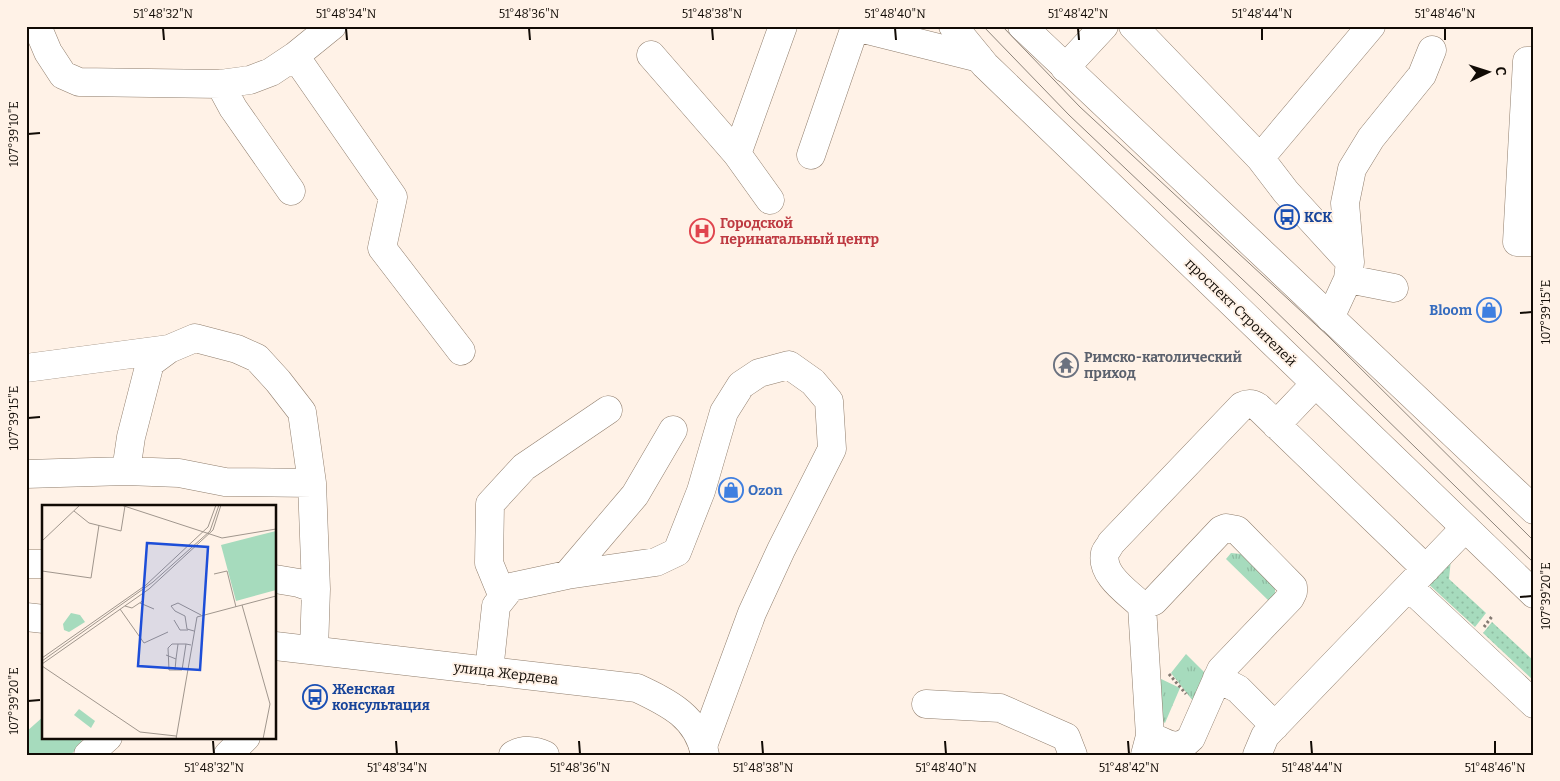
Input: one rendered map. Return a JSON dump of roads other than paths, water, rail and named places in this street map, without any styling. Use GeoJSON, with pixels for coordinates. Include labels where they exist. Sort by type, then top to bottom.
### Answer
{"type":"FeatureCollection","features":[{"type":"Feature","properties":{"kind":"street"},"geometry":{"type":"LineString","coordinates":[[37,26],[48,52],[63,74],[79,82],[220,84],[250,80],[271,72],[295,56],[330,27]]}},
{"type":"Feature","properties":{"kind":"street"},"geometry":{"type":"LineString","coordinates":[[737,154],[783,26]]}},
{"type":"Feature","properties":{"kind":"street","name":"проспект Строителей"},"geometry":{"type":"LineString","coordinates":[[953,26],[979,58],[1534,594]]}},
{"type":"Feature","properties":{"kind":"street"},"geometry":{"type":"LineString","coordinates":[[1022,26],[1534,510]]}},
{"type":"Feature","properties":{"kind":"street"},"geometry":{"type":"LineString","coordinates":[[1065,68],[1104,26]]}},
{"type":"Feature","properties":{"kind":"street"},"geometry":{"type":"LineString","coordinates":[[1133,26],[1260,158],[1349,270],[1394,288]]}},
{"type":"Feature","properties":{"kind":"street"},"geometry":{"type":"LineString","coordinates":[[1260,158],[1371,26]]}},
{"type":"Feature","properties":{"kind":"street"},"geometry":{"type":"LineString","coordinates":[[811,155],[856,27],[979,58]]}},
{"type":"Feature","properties":{"kind":"street"},"geometry":{"type":"LineString","coordinates":[[1330,318],[1349,270],[1345,203],[1352,169],[1371,138],[1422,75],[1432,50]]}},
{"type":"Feature","properties":{"kind":"street"},"geometry":{"type":"LineString","coordinates":[[651,55],[737,154],[770,200]]}},
{"type":"Feature","properties":{"kind":"street"},"geometry":{"type":"LineString","coordinates":[[295,56],[394,197],[382,248],[461,351]]}},
{"type":"Feature","properties":{"kind":"street"},"geometry":{"type":"LineString","coordinates":[[1534,61],[1527,61],[1517,242],[1534,242]]}},
{"type":"Feature","properties":{"kind":"street"},"geometry":{"type":"LineString","coordinates":[[220,84],[233,108],[290,191]]}},
{"type":"Feature","properties":{"kind":"street"},"geometry":{"type":"LineString","coordinates":[[126,471],[131,437],[150,363],[169,349],[195,338],[237,349],[257,358],[302,412],[312,483],[316,589],[314,650]]}},
{"type":"Feature","properties":{"kind":"street"},"geometry":{"type":"LineString","coordinates":[[26,368],[169,349]]}},
{"type":"Feature","properties":{"kind":"street"},"geometry":{"type":"LineString","coordinates":[[489,671],[496,606],[511,587],[567,575],[656,562],[677,552],[701,490],[724,412],[741,384],[759,373],[789,365],[813,382],[829,401],[832,449],[781,550],[752,613],[704,750]]}},
{"type":"Feature","properties":{"kind":"street"},"geometry":{"type":"LineString","coordinates":[[1276,424],[1315,384]]}},
{"type":"Feature","properties":{"kind":"street"},"geometry":{"type":"LineString","coordinates":[[1142,606],[1154,601],[1226,528],[1237,530],[1293,587],[1290,598],[1221,670],[1190,738],[1185,744],[1179,746],[1147,745],[1146,672],[1142,606],[1111,575],[1106,566],[1105,553],[1111,543],[1242,406],[1247,403],[1253,403],[1276,424],[1534,704]]}},
{"type":"Feature","properties":{"kind":"street"},"geometry":{"type":"LineString","coordinates":[[503,597],[489,563],[490,504],[524,467],[608,410]]}},
{"type":"Feature","properties":{"kind":"street"},"geometry":{"type":"LineString","coordinates":[[567,575],[635,495],[673,430]]}},
{"type":"Feature","properties":{"kind":"street"},"geometry":{"type":"LineString","coordinates":[[26,474],[126,471],[179,473],[225,482],[312,483]]}},
{"type":"Feature","properties":{"kind":"street"},"geometry":{"type":"LineString","coordinates":[[1257,755],[1265,736],[1465,528]]}},
{"type":"Feature","properties":{"kind":"street"},"geometry":{"type":"LineString","coordinates":[[26,564],[42,564]]}},
{"type":"Feature","properties":{"kind":"street"},"geometry":{"type":"LineString","coordinates":[[276,579],[300,582],[316,589]]}},
{"type":"Feature","properties":{"kind":"street"},"geometry":{"type":"LineString","coordinates":[[26,617],[42,619]]}},
{"type":"Feature","properties":{"kind":"street","name":"улица Жердева"},"geometry":{"type":"LineString","coordinates":[[276,646],[637,688],[666,702],[687,718],[704,750]]}},
{"type":"Feature","properties":{"kind":"street"},"geometry":{"type":"LineString","coordinates":[[1217,678],[1238,689],[1275,726]]}},
{"type":"Feature","properties":{"kind":"street"},"geometry":{"type":"LineString","coordinates":[[926,704],[1000,708],[1066,737],[1072,755]]}},
{"type":"Feature","properties":{"kind":"street"},"geometry":{"type":"LineString","coordinates":[[88,755],[107,738]]}},
{"type":"Feature","properties":{"kind":"street"},"geometry":{"type":"LineString","coordinates":[[228,755],[245,738]]}},
{"type":"Feature","properties":{"kind":"street"},"geometry":{"type":"LineString","coordinates":[[513,755],[518,752],[532,751],[545,755]]}},
{"type":"Feature","properties":{"kind":"tram line"},"geometry":{"type":"LineString","coordinates":[[983,26],[1069,115],[1260,296],[1534,563]]}},
{"type":"Feature","properties":{"kind":"tram line"},"geometry":{"type":"LineString","coordinates":[[1002,26],[1080,107],[1328,336],[1534,541]]}},
{"type":"Feature","properties":{"kind":"place","name":"КСК"},"geometry":{"type":"Point","coordinates":[1287,217]}},
{"type":"Feature","properties":{"kind":"place","name":"Городской перинатальный центр"},"geometry":{"type":"Point","coordinates":[702,231]}},
{"type":"Feature","properties":{"kind":"place","name":"Bloom"},"geometry":{"type":"Point","coordinates":[1489,310]}},
{"type":"Feature","properties":{"kind":"place","name":"Римско-католический приход"},"geometry":{"type":"Point","coordinates":[1066,365]}},
{"type":"Feature","properties":{"kind":"place","name":"Ozon"},"geometry":{"type":"Point","coordinates":[731,490]}},
{"type":"Feature","properties":{"kind":"place","name":"Женская консультация"},"geometry":{"type":"Point","coordinates":[315,697]}}]}
